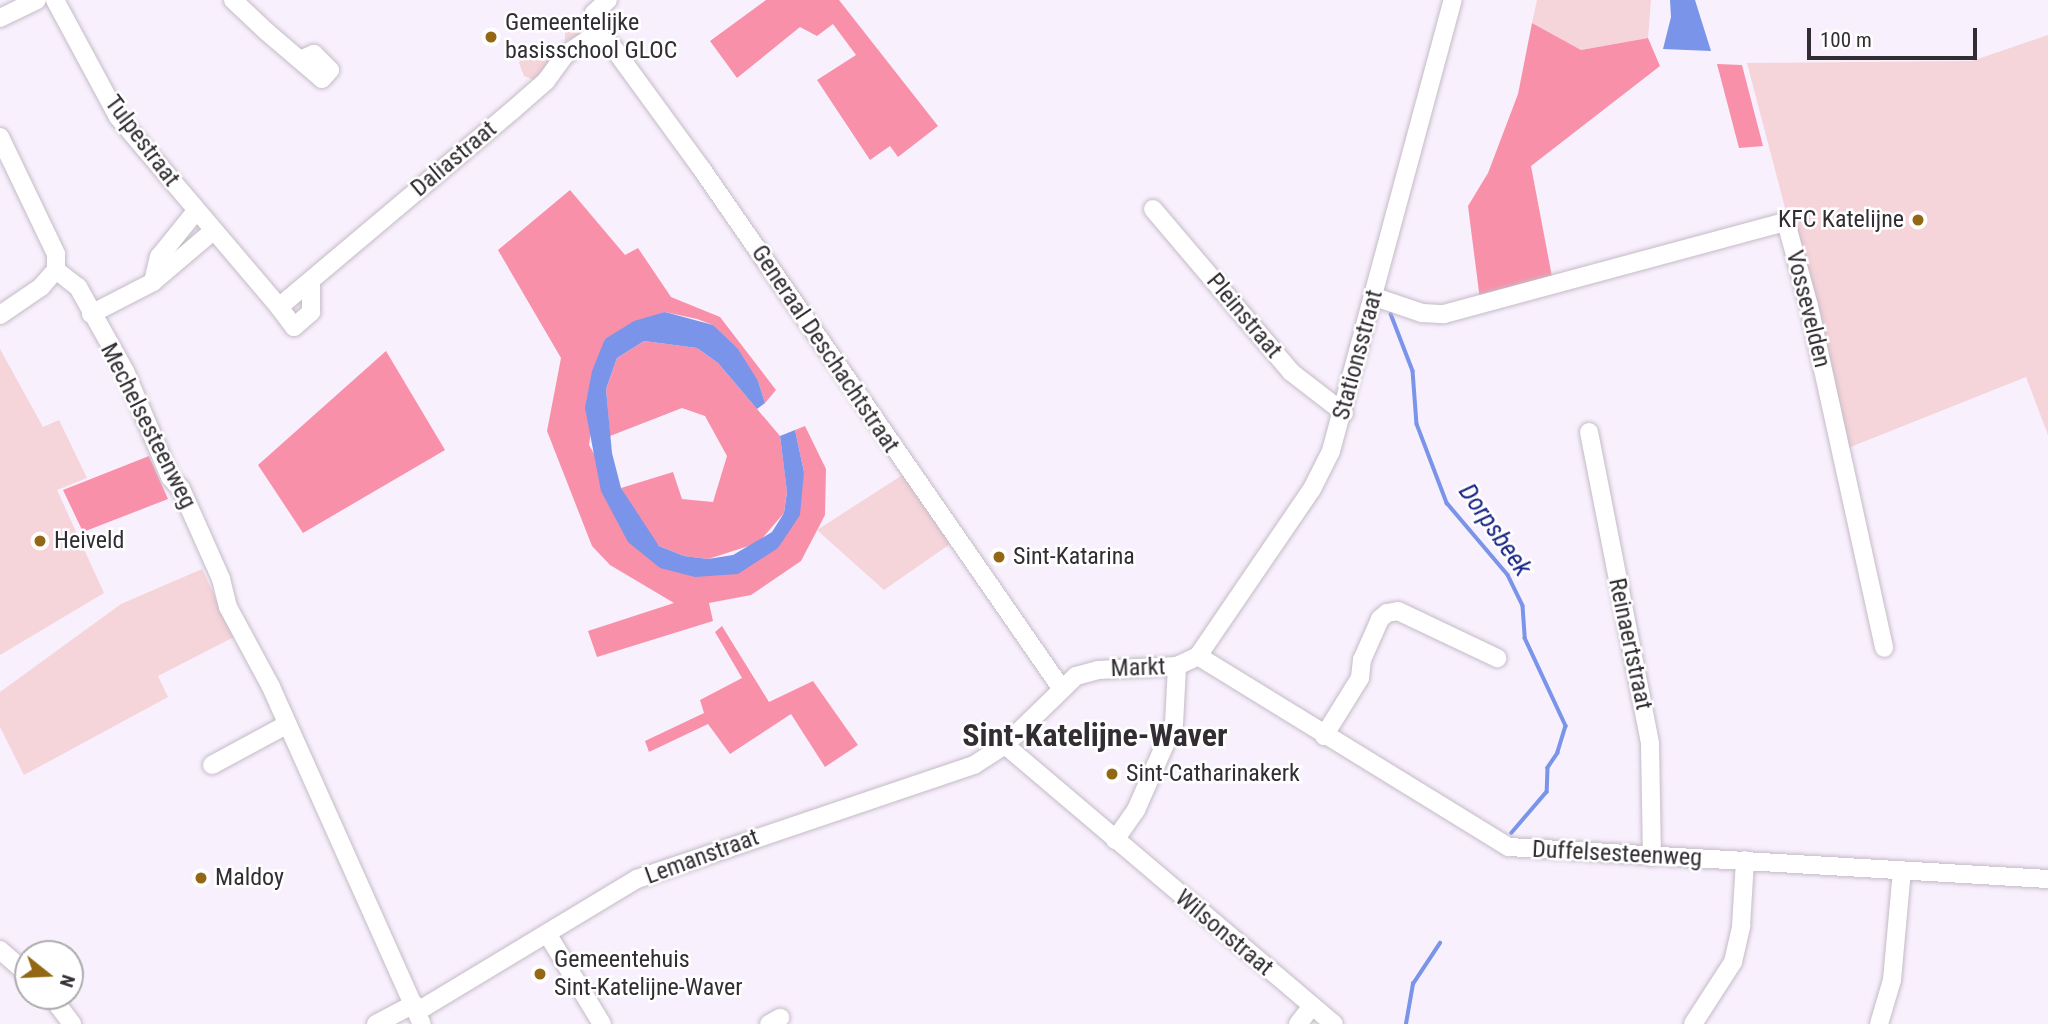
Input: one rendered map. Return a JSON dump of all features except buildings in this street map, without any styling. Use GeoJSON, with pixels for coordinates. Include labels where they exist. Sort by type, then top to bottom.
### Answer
{"type":"FeatureCollection","features":[{"type":"Feature","properties":{"kind":"street"},"geometry":{"type":"LineString","coordinates":[[0,19],[37,0]]}},
{"type":"Feature","properties":{"kind":"street"},"geometry":{"type":"LineString","coordinates":[[233,0],[300,60]]}},
{"type":"Feature","properties":{"kind":"street"},"geometry":{"type":"LineString","coordinates":[[594,35],[594,13],[608,0]]}},
{"type":"Feature","properties":{"kind":"street","name":"Stationsstraat"},"geometry":{"type":"LineString","coordinates":[[1198,656],[1312,489],[1344,413],[1453,0]]}},
{"type":"Feature","properties":{"kind":"street","name":"Tulpestraat"},"geometry":{"type":"LineString","coordinates":[[61,3],[118,117],[213,230]]}},
{"type":"Feature","properties":{"kind":"street","name":"Daliastraat"},"geometry":{"type":"LineString","coordinates":[[279,307],[312,282],[541,86],[565,55],[594,35]]}},
{"type":"Feature","properties":{"kind":"street","name":"Generaal Deschachtstraat"},"geometry":{"type":"LineString","coordinates":[[594,35],[612,46],[701,168],[1061,688]]}},
{"type":"Feature","properties":{"kind":"street"},"geometry":{"type":"LineString","coordinates":[[0,137],[56,254],[56,270],[41,288],[0,315]]}},
{"type":"Feature","properties":{"kind":"street","name":"Pleinstraat"},"geometry":{"type":"LineString","coordinates":[[1153,209],[1291,372],[1344,413]]}},
{"type":"Feature","properties":{"kind":"street"},"geometry":{"type":"LineString","coordinates":[[153,282],[159,257],[196,211]]}},
{"type":"Feature","properties":{"kind":"street","name":"Vossevelden"},"geometry":{"type":"LineString","coordinates":[[1375,297],[1422,313],[1444,314],[1786,222],[1809,306],[1884,648]]}},
{"type":"Feature","properties":{"kind":"street"},"geometry":{"type":"LineString","coordinates":[[91,314],[153,282],[213,230],[295,327],[311,312],[312,282]]}},
{"type":"Feature","properties":{"kind":"street","name":"Mechelsesteenweg"},"geometry":{"type":"LineString","coordinates":[[56,270],[78,287],[125,370],[170,477],[181,489],[221,579],[228,607],[286,725],[418,1013]]}},
{"type":"Feature","properties":{"kind":"street","name":"Reinaertstraat"},"geometry":{"type":"LineString","coordinates":[[1589,432],[1650,744],[1652,858]]}},
{"type":"Feature","properties":{"kind":"street"},"geometry":{"type":"LineString","coordinates":[[1324,736],[1360,678],[1362,660],[1380,619],[1387,613],[1398,611],[1497,658]]}},
{"type":"Feature","properties":{"kind":"street"},"geometry":{"type":"LineString","coordinates":[[1177,666],[1198,656]]}},
{"type":"Feature","properties":{"kind":"street","name":"Duffelsesteenweg"},"geometry":{"type":"LineString","coordinates":[[1198,656],[1324,736],[1509,847],[1652,858],[1745,860],[2048,879]]}},
{"type":"Feature","properties":{"kind":"street","name":"Markt"},"geometry":{"type":"LineString","coordinates":[[1005,745],[1076,676],[1098,670],[1177,666],[1174,724],[1136,810],[1115,840]]}},
{"type":"Feature","properties":{"kind":"street"},"geometry":{"type":"LineString","coordinates":[[212,765],[286,725]]}},
{"type":"Feature","properties":{"kind":"street"},"geometry":{"type":"LineString","coordinates":[[1005,745],[1115,840]]}},
{"type":"Feature","properties":{"kind":"street","name":"Lemanstraat"},"geometry":{"type":"LineString","coordinates":[[376,1024],[418,1013],[548,935],[607,895],[673,864],[944,777],[1005,745]]}},
{"type":"Feature","properties":{"kind":"street","name":"Wilsonstraat"},"geometry":{"type":"LineString","coordinates":[[1115,840],[1334,1024]]}},
{"type":"Feature","properties":{"kind":"street"},"geometry":{"type":"LineString","coordinates":[[1693,1024],[1725,981],[1735,954],[1745,860]]}},
{"type":"Feature","properties":{"kind":"street"},"geometry":{"type":"LineString","coordinates":[[1878,1024],[1892,980],[1902,870]]}},
{"type":"Feature","properties":{"kind":"street"},"geometry":{"type":"LineString","coordinates":[[548,935],[603,1024]]}},
{"type":"Feature","properties":{"kind":"street"},"geometry":{"type":"LineString","coordinates":[[0,950],[14,962]]}},
{"type":"Feature","properties":{"kind":"street"},"geometry":{"type":"LineString","coordinates":[[1298,1024],[1312,1006]]}},
{"type":"Feature","properties":{"kind":"shaded area"},"geometry":{"type":"Polygon","coordinates":[[[766,0],[839,0],[938,126],[898,157],[890,146],[870,160],[817,80],[856,55],[833,24],[817,36],[800,27],[737,78],[710,41],[766,0]]]}},
{"type":"Feature","properties":{"kind":"shaded area"},"geometry":{"type":"Polygon","coordinates":[[[1537,0],[1651,0],[1648,38],[1581,50],[1532,23],[1537,0]]]}},
{"type":"Feature","properties":{"kind":"shaded area"},"geometry":{"type":"Polygon","coordinates":[[[581,15],[588,19],[588,30],[565,42],[565,25],[581,15]]]}},
{"type":"Feature","properties":{"kind":"shaded area"},"geometry":{"type":"Polygon","coordinates":[[[1532,23],[1581,50],[1648,38],[1660,66],[1531,166],[1553,282],[1480,300],[1468,206],[1488,173],[1518,94],[1532,23]]]}},
{"type":"Feature","properties":{"kind":"shaded area","name":"KFC Katelijne"},"geometry":{"type":"Polygon","coordinates":[[[2048,35],[2048,435],[2026,377],[1848,448],[1747,63],[1972,61],[2048,35]]]}},
{"type":"Feature","properties":{"kind":"shaded area"},"geometry":{"type":"Polygon","coordinates":[[[535,46],[550,47],[556,54],[534,80],[524,76],[519,63],[523,52],[535,46]]]}},
{"type":"Feature","properties":{"kind":"shaded area"},"geometry":{"type":"Polygon","coordinates":[[[1717,64],[1742,65],[1763,146],[1739,148],[1717,64]]]}},
{"type":"Feature","properties":{"kind":"shaded area"},"geometry":{"type":"Polygon","coordinates":[[[570,190],[625,255],[638,248],[671,297],[720,317],[776,390],[765,403],[758,381],[713,325],[697,319],[665,312],[605,339],[589,445],[660,568],[778,548],[804,472],[795,430],[805,426],[826,469],[825,515],[801,561],[751,595],[709,603],[713,621],[597,657],[588,631],[674,603],[610,565],[592,546],[547,431],[561,358],[498,250],[570,190]]]}},
{"type":"Feature","properties":{"kind":"shaded area"},"geometry":{"type":"Polygon","coordinates":[[[644,341],[697,348],[718,363],[780,436],[787,491],[784,513],[758,543],[708,559],[684,556],[659,546],[641,524],[621,488],[673,472],[682,499],[713,502],[727,456],[705,416],[682,408],[610,436],[606,389],[617,358],[644,341]]]}},
{"type":"Feature","properties":{"kind":"shaded area","name":"Heiveld"},"geometry":{"type":"Polygon","coordinates":[[[0,349],[43,427],[59,420],[87,478],[57,490],[104,593],[0,655],[0,349]]]}},
{"type":"Feature","properties":{"kind":"shaded area"},"geometry":{"type":"Polygon","coordinates":[[[386,351],[445,450],[303,533],[258,465],[386,351]]]}},
{"type":"Feature","properties":{"kind":"shaded area"},"geometry":{"type":"Polygon","coordinates":[[[149,456],[168,499],[83,532],[63,490],[149,456]]]}},
{"type":"Feature","properties":{"kind":"shaded area"},"geometry":{"type":"Polygon","coordinates":[[[904,474],[953,542],[884,590],[817,530],[904,474]]]}},
{"type":"Feature","properties":{"kind":"shaded area"},"geometry":{"type":"Polygon","coordinates":[[[202,569],[234,637],[158,676],[168,697],[24,775],[0,727],[0,692],[121,604],[202,569]]]}},
{"type":"Feature","properties":{"kind":"shaded area"},"geometry":{"type":"Polygon","coordinates":[[[722,626],[769,702],[813,681],[858,745],[825,767],[791,714],[730,754],[708,724],[649,752],[645,741],[704,713],[700,700],[742,678],[715,632],[722,626]]]}},
{"type":"Feature","properties":{"kind":"water"},"geometry":{"type":"Polygon","coordinates":[[[1670,0],[1695,0],[1711,51],[1663,49],[1671,17],[1670,0]]]}},
{"type":"Feature","properties":{"kind":"water"},"geometry":{"type":"Polygon","coordinates":[[[665,312],[713,325],[738,349],[758,381],[765,403],[757,409],[718,363],[697,348],[644,341],[617,358],[606,389],[612,453],[621,488],[659,546],[684,556],[708,559],[733,555],[772,532],[784,513],[787,492],[780,436],[795,430],[804,472],[800,515],[778,548],[738,574],[695,577],[660,568],[628,542],[601,491],[585,408],[592,371],[605,339],[634,321],[665,312]]]}},
{"type":"Feature","properties":{"kind":"waterway","name":"Dorpsbeek"},"geometry":{"type":"LineString","coordinates":[[1391,314],[1413,371],[1417,424],[1447,503],[1508,575],[1523,606],[1525,638],[1566,726],[1558,753],[1548,768],[1547,792],[1512,833]]}},
{"type":"Feature","properties":{"kind":"waterway","name":"Dorpsbeek"},"geometry":{"type":"LineString","coordinates":[[1406,1024],[1413,984],[1440,943]]}},
{"type":"Feature","properties":{"kind":"place","name":"Gemeentelijke basisschool GLOC"},"geometry":{"type":"Point","coordinates":[491,37]}},
{"type":"Feature","properties":{"kind":"place","name":"KFC Katelijne"},"geometry":{"type":"Point","coordinates":[1918,220]}},
{"type":"Feature","properties":{"kind":"place","name":"Heiveld"},"geometry":{"type":"Point","coordinates":[40,541]}},
{"type":"Feature","properties":{"kind":"place","name":"Sint-Katarina"},"geometry":{"type":"Point","coordinates":[999,557]}},
{"type":"Feature","properties":{"kind":"place","name":"Sint-Catharinakerk"},"geometry":{"type":"Point","coordinates":[1112,774]}},
{"type":"Feature","properties":{"kind":"place","name":"Maldoy"},"geometry":{"type":"Point","coordinates":[201,878]}},
{"type":"Feature","properties":{"kind":"place","name":"Gemeentehuis Sint-Katelijne-Waver"},"geometry":{"type":"Point","coordinates":[540,974]}},
{"type":"Feature","properties":{"kind":"district","name":"Sint-Katelijne-Waver"},"geometry":{"type":"Point","coordinates":[1095,735]}}]}
